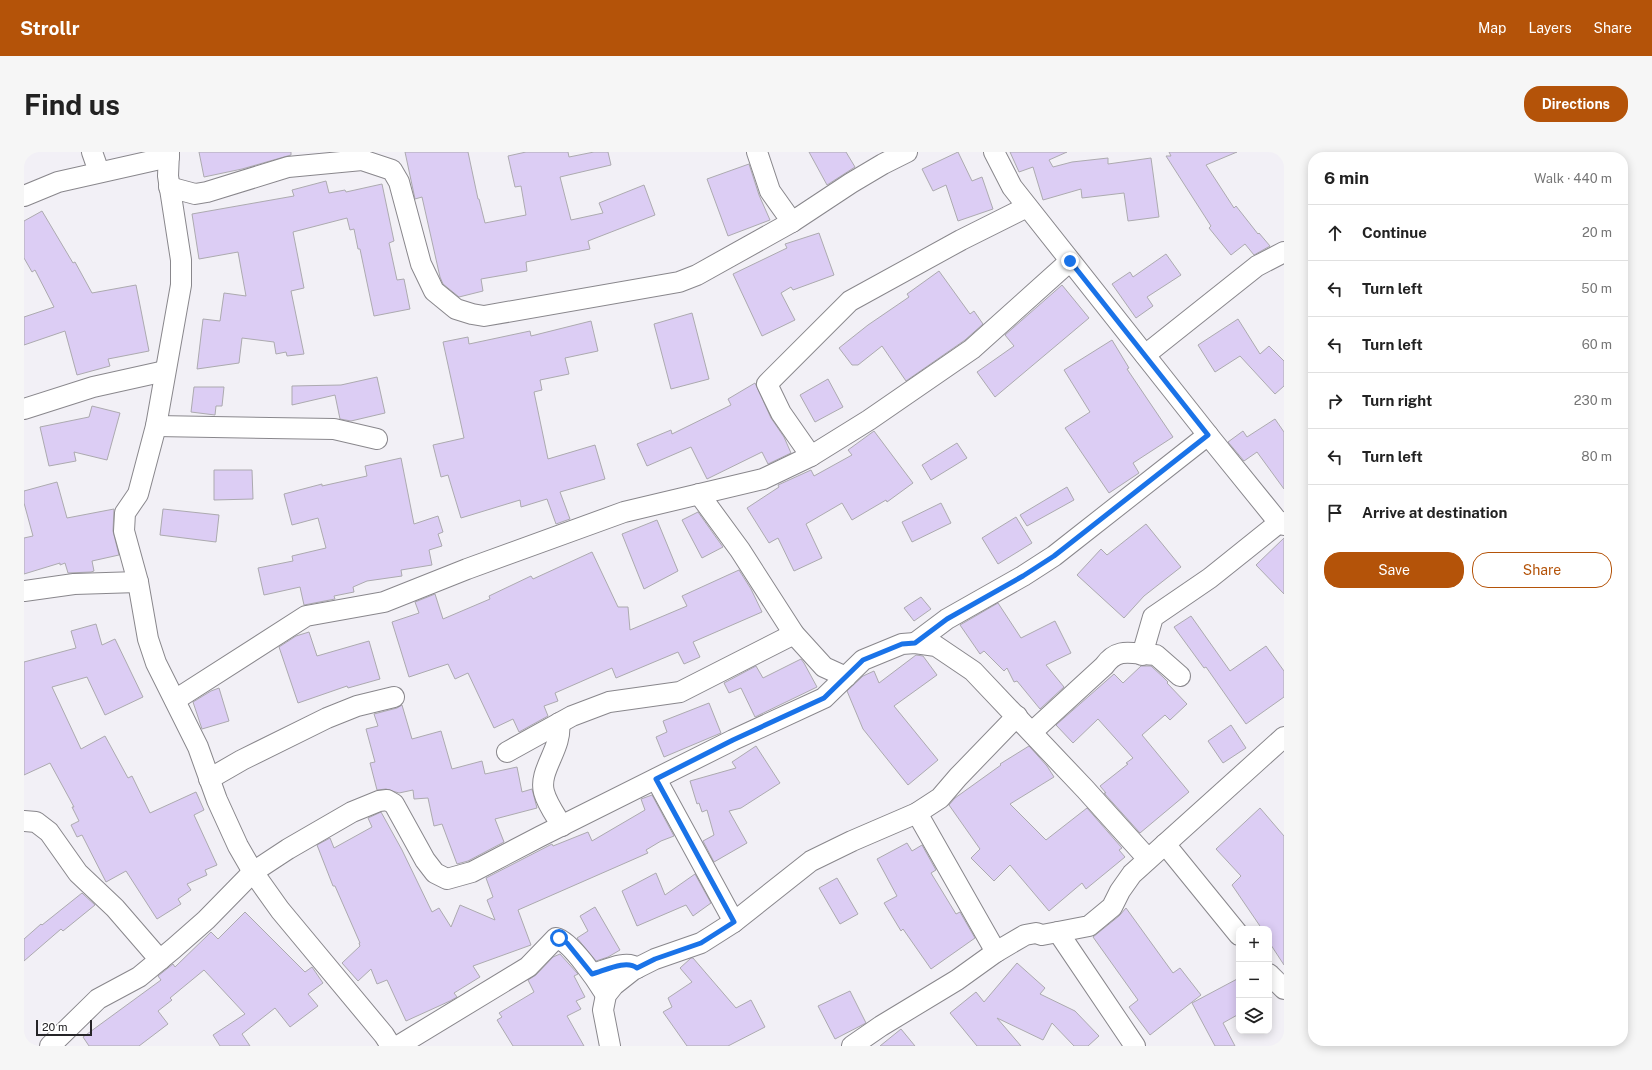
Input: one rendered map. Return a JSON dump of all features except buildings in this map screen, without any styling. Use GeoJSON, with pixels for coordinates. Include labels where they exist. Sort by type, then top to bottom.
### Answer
{"type":"FeatureCollection","features":[{"type":"Feature","properties":{"kind":"street"},"geometry":{"type":"LineString","coordinates":[[92,152],[99,172]]}},
{"type":"Feature","properties":{"kind":"street"},"geometry":{"type":"LineString","coordinates":[[757,152],[770,191],[792,222]]}},
{"type":"Feature","properties":{"kind":"street"},"geometry":{"type":"LineString","coordinates":[[169,187],[196,194],[288,167],[362,160],[370,157],[392,170],[399,182],[421,264],[434,291],[456,309],[484,316],[680,282],[698,275],[792,222],[851,183],[907,152]]}},
{"type":"Feature","properties":{"kind":"street"},"geometry":{"type":"LineString","coordinates":[[994,152],[1012,187],[1208,435],[1276,519],[1282,523],[1210,578],[1153,617],[1142,655]]}},
{"type":"Feature","properties":{"kind":"street"},"geometry":{"type":"LineString","coordinates":[[24,196],[58,182],[99,172],[119,169],[169,155],[169,187],[181,260],[181,285],[156,426],[138,494],[125,513],[124,531],[138,582],[148,639],[156,663],[198,747],[217,800],[238,846],[253,872],[280,910],[384,1035],[391,1046]]}},
{"type":"Feature","properties":{"kind":"street"},"geometry":{"type":"LineString","coordinates":[[811,456],[781,413],[767,384],[850,301],[961,240],[1027,206]]}},
{"type":"Feature","properties":{"kind":"street"},"geometry":{"type":"LineString","coordinates":[[1144,355],[1257,266],[1284,252]]}},
{"type":"Feature","properties":{"kind":"street"},"geometry":{"type":"LineString","coordinates":[[175,700],[306,616],[384,602],[467,569],[624,512],[763,480],[811,456],[870,420],[972,349],[1070,261]]}},
{"type":"Feature","properties":{"kind":"street"},"geometry":{"type":"LineString","coordinates":[[24,408],[93,387],[165,371]]}},
{"type":"Feature","properties":{"kind":"street"},"geometry":{"type":"LineString","coordinates":[[156,426],[334,429],[377,439]]}},
{"type":"Feature","properties":{"kind":"street"},"geometry":{"type":"LineString","coordinates":[[915,643],[947,619],[1023,576],[1054,556],[1208,435]]}},
{"type":"Feature","properties":{"kind":"street"},"geometry":{"type":"LineString","coordinates":[[699,494],[740,550],[794,634],[824,667],[846,677]]}},
{"type":"Feature","properties":{"kind":"street"},"geometry":{"type":"LineString","coordinates":[[24,591],[74,584],[138,582]]}},
{"type":"Feature","properties":{"kind":"street"},"geometry":{"type":"LineString","coordinates":[[507,752],[579,713],[609,702],[680,692],[794,634]]}},
{"type":"Feature","properties":{"kind":"street"},"geometry":{"type":"LineString","coordinates":[[50,1046],[98,999],[139,978],[160,960],[206,920],[253,872],[288,849],[352,812],[379,801],[387,800],[394,804],[425,860],[435,873],[446,880],[472,872],[733,740],[824,698],[863,660],[902,644],[915,643],[936,646],[973,671],[1032,732],[1148,859]]}},
{"type":"Feature","properties":{"kind":"street"},"geometry":{"type":"LineString","coordinates":[[1032,732],[1104,666],[1110,658],[1122,652],[1142,655],[1156,655],[1180,676]]}},
{"type":"Feature","properties":{"kind":"street"},"geometry":{"type":"LineString","coordinates":[[209,779],[242,760],[327,718],[357,706],[394,697]]}},
{"type":"Feature","properties":{"kind":"street"},"geometry":{"type":"LineString","coordinates":[[610,1046],[603,1010],[606,995],[614,986],[637,968],[655,959],[701,943],[734,922],[811,861],[852,841],[917,813],[940,798],[958,777],[1017,716]]}},
{"type":"Feature","properties":{"kind":"street"},"geometry":{"type":"LineString","coordinates":[[559,723],[560,732],[555,752],[548,765],[543,781],[544,792],[562,826]]}},
{"type":"Feature","properties":{"kind":"street"},"geometry":{"type":"LineString","coordinates":[[852,1046],[881,1026],[957,980],[996,952],[1025,935],[1036,933],[1042,935],[1089,926],[1112,907],[1120,891],[1128,880],[1148,859],[1284,737]]}},
{"type":"Feature","properties":{"kind":"street"},"geometry":{"type":"LineString","coordinates":[[656,779],[734,922]]}},
{"type":"Feature","properties":{"kind":"street"},"geometry":{"type":"LineString","coordinates":[[917,813],[996,952]]}},
{"type":"Feature","properties":{"kind":"street"},"geometry":{"type":"LineString","coordinates":[[24,821],[36,822],[49,832],[78,873],[115,908],[160,960]]}},
{"type":"Feature","properties":{"kind":"street"},"geometry":{"type":"LineString","coordinates":[[1165,844],[1236,931]]}},
{"type":"Feature","properties":{"kind":"street"},"geometry":{"type":"LineString","coordinates":[[1058,932],[1135,1046]]}},
{"type":"Feature","properties":{"kind":"street"},"geometry":{"type":"LineString","coordinates":[[398,1046],[528,966],[556,938],[567,943],[592,974],[606,995]]}},
{"type":"Feature","properties":{"kind":"street"},"geometry":{"type":"LineString","coordinates":[[592,974],[625,965],[634,966],[637,968]]}},
{"type":"Feature","properties":{"kind":"street"},"geometry":{"type":"LineString","coordinates":[[1272,977],[1284,989]]}},
{"type":"Feature","properties":{"kind":"route"},"geometry":{"type":"LineString","coordinates":[[559,938],[567,943],[592,974],[625,965],[634,966],[637,968],[655,959],[701,943],[718,934],[734,922],[656,779],[733,740],[824,698],[863,660],[902,644],[915,643],[947,619],[1023,576],[1054,556],[1208,435],[1070,261]]}}]}
